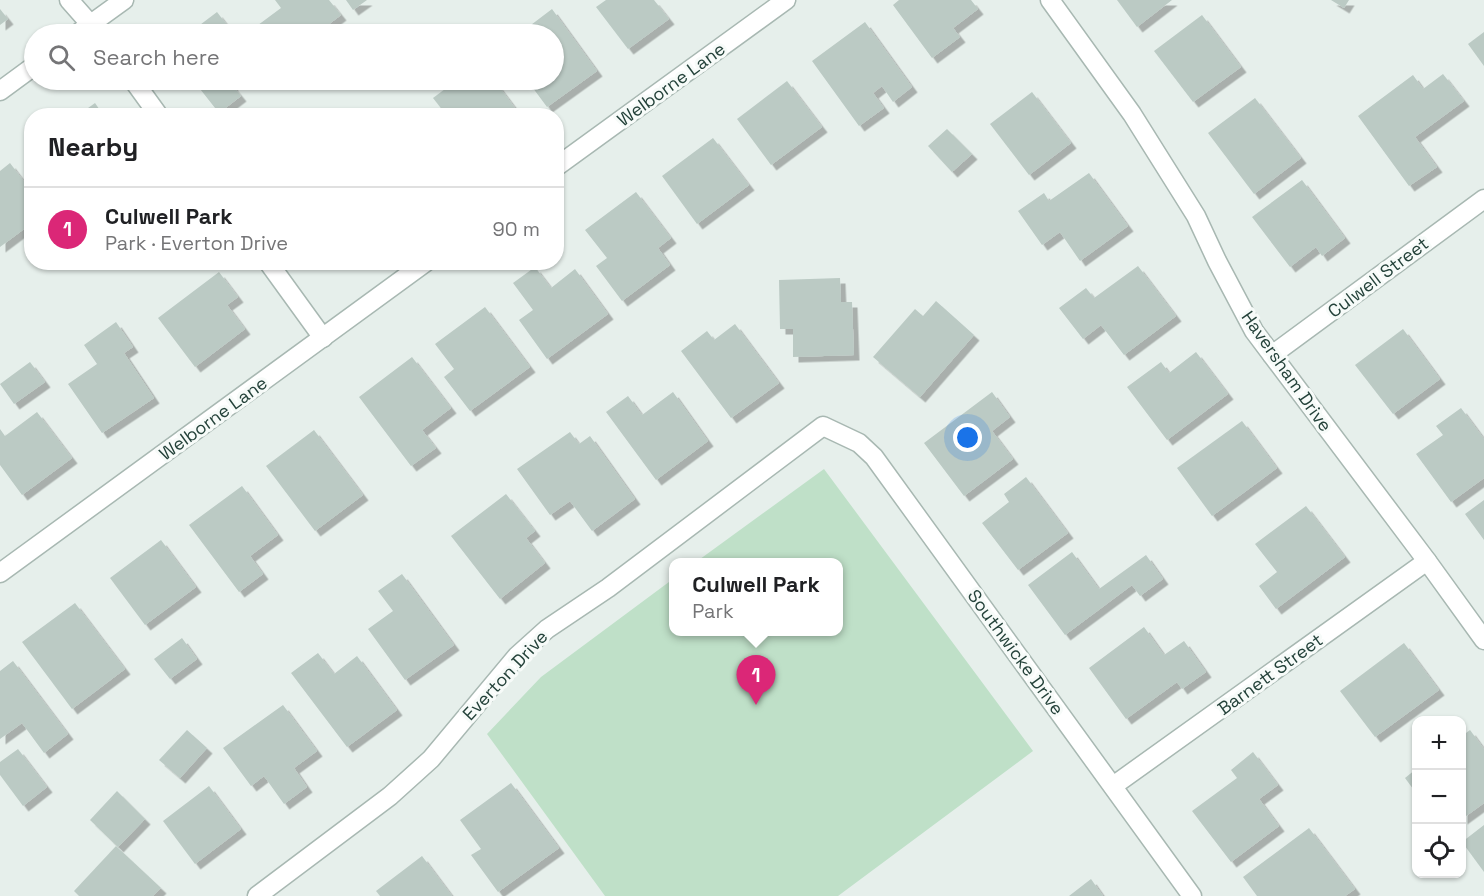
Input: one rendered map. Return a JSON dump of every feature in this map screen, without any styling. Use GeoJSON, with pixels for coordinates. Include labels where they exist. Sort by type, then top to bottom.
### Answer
{"type":"FeatureCollection","features":[{"type":"Feature","properties":{"kind":"street"},"geometry":{"type":"LineString","coordinates":[[69,0],[84,24]]}},
{"type":"Feature","properties":{"kind":"street"},"geometry":{"type":"LineString","coordinates":[[97,24],[124,0]]}},
{"type":"Feature","properties":{"kind":"street","name":"Welborne Lane"},"geometry":{"type":"LineString","coordinates":[[564,161],[786,0]]}},
{"type":"Feature","properties":{"kind":"street","name":"Haversham Drive"},"geometry":{"type":"LineString","coordinates":[[1050,0],[1132,114],[1196,216],[1254,331],[1484,640]]}},
{"type":"Feature","properties":{"kind":"street"},"geometry":{"type":"LineString","coordinates":[[0,91],[24,73]]}},
{"type":"Feature","properties":{"kind":"street"},"geometry":{"type":"LineString","coordinates":[[140,90],[153,108]]}},
{"type":"Feature","properties":{"kind":"street","name":"Culwell Street"},"geometry":{"type":"LineString","coordinates":[[1272,355],[1484,199]]}},
{"type":"Feature","properties":{"kind":"street"},"geometry":{"type":"LineString","coordinates":[[274,270],[323,338]]}},
{"type":"Feature","properties":{"kind":"street","name":"Welborne Lane"},"geometry":{"type":"LineString","coordinates":[[0,573],[415,270]]}},
{"type":"Feature","properties":{"kind":"street","name":"Southwicke Drive"},"geometry":{"type":"LineString","coordinates":[[823,426],[859,443],[874,457],[1192,896]]}},
{"type":"Feature","properties":{"kind":"street","name":"Everton Drive"},"geometry":{"type":"LineString","coordinates":[[257,896],[390,796],[431,759],[518,656],[547,629],[608,588],[823,426]]}},
{"type":"Feature","properties":{"kind":"street","name":"Barnett Street"},"geometry":{"type":"LineString","coordinates":[[1113,786],[1427,561]]}},
{"type":"Feature","properties":{"kind":"green space"},"geometry":{"type":"Polygon","coordinates":[[[824,469],[1033,751],[838,896],[605,896],[487,734],[541,677],[669,582],[669,636],[843,636],[843,558],[702,558],[824,469]]]}},
{"type":"Feature","properties":{"kind":"building"},"geometry":{"type":"Polygon","coordinates":[[[275,0],[329,0],[341,15],[329,24],[259,24],[281,8],[275,0]]]}},
{"type":"Feature","properties":{"kind":"building"},"geometry":{"type":"Polygon","coordinates":[[[346,0],[367,0],[353,10],[346,0]]]}},
{"type":"Feature","properties":{"kind":"building"},"geometry":{"type":"Polygon","coordinates":[[[606,0],[654,0],[669,19],[628,49],[596,7],[606,0]]]}},
{"type":"Feature","properties":{"kind":"building"},"geometry":{"type":"Polygon","coordinates":[[[899,0],[971,0],[978,9],[953,28],[960,37],[932,58],[893,5],[899,0]]]}},
{"type":"Feature","properties":{"kind":"building"},"geometry":{"type":"Polygon","coordinates":[[[1117,0],[1172,0],[1137,27],[1117,0]]]}},
{"type":"Feature","properties":{"kind":"building"},"geometry":{"type":"Polygon","coordinates":[[[1331,0],[1349,0],[1344,8],[1331,0]]]}},
{"type":"Feature","properties":{"kind":"building"},"geometry":{"type":"Polygon","coordinates":[[[0,9],[8,19],[0,25],[0,9]]]}},
{"type":"Feature","properties":{"kind":"building"},"geometry":{"type":"Polygon","coordinates":[[[552,9],[563,24],[532,24],[552,9]]]}},
{"type":"Feature","properties":{"kind":"building"},"geometry":{"type":"Polygon","coordinates":[[[217,12],[226,24],[201,24],[217,12]]]}},
{"type":"Feature","properties":{"kind":"building"},"geometry":{"type":"Polygon","coordinates":[[[1202,15],[1241,67],[1193,102],[1154,51],[1202,15]]]}},
{"type":"Feature","properties":{"kind":"building"},"geometry":{"type":"Polygon","coordinates":[[[865,22],[912,87],[893,102],[882,86],[873,93],[884,108],[859,126],[812,61],[865,22]]]}},
{"type":"Feature","properties":{"kind":"building"},"geometry":{"type":"Polygon","coordinates":[[[564,26],[597,71],[547,107],[534,90],[564,90],[564,26]]]}},
{"type":"Feature","properties":{"kind":"building"},"geometry":{"type":"Polygon","coordinates":[[[1484,32],[1484,66],[1468,44],[1484,32]]]}},
{"type":"Feature","properties":{"kind":"building"},"geometry":{"type":"Polygon","coordinates":[[[1443,74],[1464,101],[1415,137],[1437,167],[1409,186],[1358,116],[1413,75],[1423,89],[1443,74]]]}},
{"type":"Feature","properties":{"kind":"building"},"geometry":{"type":"Polygon","coordinates":[[[787,81],[822,127],[771,165],[737,119],[787,81]]]}},
{"type":"Feature","properties":{"kind":"building"},"geometry":{"type":"Polygon","coordinates":[[[201,90],[236,90],[241,96],[225,108],[215,108],[201,90]]]}},
{"type":"Feature","properties":{"kind":"building"},"geometry":{"type":"Polygon","coordinates":[[[444,90],[502,90],[515,108],[441,108],[433,98],[444,90]]]}},
{"type":"Feature","properties":{"kind":"building"},"geometry":{"type":"Polygon","coordinates":[[[1032,92],[1071,143],[1029,175],[990,124],[1032,92]]]}},
{"type":"Feature","properties":{"kind":"building"},"geometry":{"type":"Polygon","coordinates":[[[1255,98],[1301,158],[1254,194],[1208,133],[1255,98]]]}},
{"type":"Feature","properties":{"kind":"building"},"geometry":{"type":"Polygon","coordinates":[[[95,103],[98,108],[88,108],[95,103]]]}},
{"type":"Feature","properties":{"kind":"building"},"geometry":{"type":"Polygon","coordinates":[[[947,129],[972,154],[952,172],[928,146],[947,129]]]}},
{"type":"Feature","properties":{"kind":"building"},"geometry":{"type":"Polygon","coordinates":[[[713,138],[749,185],[697,224],[662,176],[713,138]]]}},
{"type":"Feature","properties":{"kind":"building"},"geometry":{"type":"Polygon","coordinates":[[[10,163],[24,181],[24,229],[0,247],[0,171],[10,163]]]}},
{"type":"Feature","properties":{"kind":"building"},"geometry":{"type":"Polygon","coordinates":[[[1089,173],[1128,226],[1080,261],[1060,232],[1042,245],[1018,211],[1044,193],[1049,201],[1089,173]]]}},
{"type":"Feature","properties":{"kind":"building"},"geometry":{"type":"Polygon","coordinates":[[[1302,180],[1345,238],[1322,256],[1316,247],[1290,267],[1252,217],[1302,180]]]}},
{"type":"Feature","properties":{"kind":"building"},"geometry":{"type":"Polygon","coordinates":[[[636,192],[671,238],[658,248],[670,265],[622,301],[596,266],[607,258],[585,230],[636,192]]]}},
{"type":"Feature","properties":{"kind":"building"},"geometry":{"type":"Polygon","coordinates":[[[1138,266],[1176,316],[1124,355],[1101,325],[1083,339],[1059,308],[1086,288],[1094,298],[1138,266]]]}},
{"type":"Feature","properties":{"kind":"building"},"geometry":{"type":"Polygon","coordinates":[[[575,269],[608,314],[547,359],[519,320],[533,310],[513,283],[531,270],[537,270],[551,288],[575,269]]]}},
{"type":"Feature","properties":{"kind":"building"},"geometry":{"type":"Polygon","coordinates":[[[219,272],[238,297],[227,305],[245,329],[195,367],[158,318],[219,272]]]}},
{"type":"Feature","properties":{"kind":"building"},"geometry":{"type":"Polygon","coordinates":[[[840,278],[841,302],[852,302],[854,355],[793,357],[793,329],[780,329],[779,280],[840,278]]]}},
{"type":"Feature","properties":{"kind":"building"},"geometry":{"type":"Polygon","coordinates":[[[936,301],[974,335],[920,397],[873,357],[915,309],[923,316],[936,301]]]}},
{"type":"Feature","properties":{"kind":"building"},"geometry":{"type":"Polygon","coordinates":[[[485,307],[530,367],[470,411],[444,377],[454,369],[435,344],[485,307]]]}},
{"type":"Feature","properties":{"kind":"building"},"geometry":{"type":"Polygon","coordinates":[[[116,322],[133,347],[124,353],[154,398],[102,433],[68,384],[97,364],[84,345],[116,322]]]}},
{"type":"Feature","properties":{"kind":"building"},"geometry":{"type":"Polygon","coordinates":[[[735,324],[779,383],[731,418],[681,351],[707,331],[714,340],[735,324]]]}},
{"type":"Feature","properties":{"kind":"building"},"geometry":{"type":"Polygon","coordinates":[[[1403,329],[1440,379],[1393,414],[1355,365],[1403,329]]]}},
{"type":"Feature","properties":{"kind":"building"},"geometry":{"type":"Polygon","coordinates":[[[1196,352],[1228,394],[1167,440],[1127,387],[1161,362],[1169,373],[1196,352]]]}},
{"type":"Feature","properties":{"kind":"building"},"geometry":{"type":"Polygon","coordinates":[[[412,357],[451,408],[422,430],[436,448],[411,466],[359,397],[412,357]]]}},
{"type":"Feature","properties":{"kind":"building"},"geometry":{"type":"Polygon","coordinates":[[[30,362],[45,382],[14,404],[0,384],[30,362]]]}},
{"type":"Feature","properties":{"kind":"building"},"geometry":{"type":"Polygon","coordinates":[[[673,392],[708,441],[656,480],[606,412],[628,396],[642,415],[673,392]]]}},
{"type":"Feature","properties":{"kind":"building"},"geometry":{"type":"Polygon","coordinates":[[[992,392],[1010,417],[992,431],[1013,459],[964,496],[924,443],[992,392]]]}},
{"type":"Feature","properties":{"kind":"building"},"geometry":{"type":"Polygon","coordinates":[[[1461,408],[1484,439],[1484,478],[1451,502],[1416,454],[1443,435],[1436,426],[1461,408]]]}},
{"type":"Feature","properties":{"kind":"building"},"geometry":{"type":"Polygon","coordinates":[[[37,412],[72,458],[22,495],[0,465],[0,429],[5,436],[37,412]]]}},
{"type":"Feature","properties":{"kind":"building"},"geometry":{"type":"Polygon","coordinates":[[[1242,421],[1277,468],[1212,516],[1177,468],[1242,421]]]}},
{"type":"Feature","properties":{"kind":"building"},"geometry":{"type":"Polygon","coordinates":[[[314,430],[363,495],[315,531],[266,466],[314,430]]]}},
{"type":"Feature","properties":{"kind":"building"},"geometry":{"type":"Polygon","coordinates":[[[570,432],[579,444],[590,436],[635,499],[592,531],[570,501],[550,515],[517,469],[570,432]]]}},
{"type":"Feature","properties":{"kind":"building"},"geometry":{"type":"Polygon","coordinates":[[[1026,477],[1068,533],[1018,570],[982,523],[1009,502],[1004,494],[1026,477]]]}},
{"type":"Feature","properties":{"kind":"building"},"geometry":{"type":"Polygon","coordinates":[[[242,486],[278,535],[250,556],[263,574],[239,592],[189,525],[242,486]]]}},
{"type":"Feature","properties":{"kind":"building"},"geometry":{"type":"Polygon","coordinates":[[[506,494],[535,531],[526,538],[545,563],[500,599],[451,536],[506,494]]]}},
{"type":"Feature","properties":{"kind":"building"},"geometry":{"type":"Polygon","coordinates":[[[1484,500],[1484,540],[1465,514],[1484,500]]]}},
{"type":"Feature","properties":{"kind":"building"},"geometry":{"type":"Polygon","coordinates":[[[1306,506],[1345,557],[1276,609],[1259,586],[1277,572],[1255,544],[1306,506]]]}},
{"type":"Feature","properties":{"kind":"building"},"geometry":{"type":"Polygon","coordinates":[[[161,540],[196,587],[145,625],[110,578],[161,540]]]}},
{"type":"Feature","properties":{"kind":"building"},"geometry":{"type":"Polygon","coordinates":[[[1072,552],[1099,589],[1146,555],[1163,579],[1140,596],[1132,585],[1065,635],[1028,585],[1072,552]]]}},
{"type":"Feature","properties":{"kind":"building"},"geometry":{"type":"Polygon","coordinates":[[[402,574],[454,645],[405,680],[368,629],[393,611],[378,591],[402,574]]]}},
{"type":"Feature","properties":{"kind":"building"},"geometry":{"type":"Polygon","coordinates":[[[75,603],[125,669],[72,709],[22,642],[75,603]]]}},
{"type":"Feature","properties":{"kind":"building"},"geometry":{"type":"Polygon","coordinates":[[[1144,627],[1164,655],[1184,641],[1206,672],[1182,689],[1177,682],[1126,719],[1089,668],[1144,627]]]}},
{"type":"Feature","properties":{"kind":"building"},"geometry":{"type":"Polygon","coordinates":[[[182,638],[197,659],[170,679],[154,659],[182,638]]]}},
{"type":"Feature","properties":{"kind":"building"},"geometry":{"type":"Polygon","coordinates":[[[1404,643],[1439,690],[1375,737],[1340,691],[1404,643]]]}},
{"type":"Feature","properties":{"kind":"building"},"geometry":{"type":"Polygon","coordinates":[[[318,653],[334,674],[357,656],[397,710],[347,747],[291,673],[318,653]]]}},
{"type":"Feature","properties":{"kind":"building"},"geometry":{"type":"Polygon","coordinates":[[[13,661],[68,734],[44,753],[22,723],[0,739],[0,671],[13,661]]]}},
{"type":"Feature","properties":{"kind":"building"},"geometry":{"type":"Polygon","coordinates":[[[283,705],[317,751],[294,768],[307,787],[284,804],[264,776],[251,786],[223,748],[283,705]]]}},
{"type":"Feature","properties":{"kind":"building"},"geometry":{"type":"Polygon","coordinates":[[[187,730],[207,748],[180,778],[159,760],[187,730]]]}},
{"type":"Feature","properties":{"kind":"building"},"geometry":{"type":"Polygon","coordinates":[[[1470,730],[1484,749],[1484,803],[1466,816],[1466,770],[1466,733],[1470,730]]]}},
{"type":"Feature","properties":{"kind":"building"},"geometry":{"type":"Polygon","coordinates":[[[18,749],[47,787],[23,806],[0,775],[0,762],[18,749]]]}},
{"type":"Feature","properties":{"kind":"building"},"geometry":{"type":"Polygon","coordinates":[[[1253,752],[1278,785],[1259,799],[1279,826],[1231,862],[1192,811],[1237,778],[1231,770],[1253,752]]]}},
{"type":"Feature","properties":{"kind":"building"},"geometry":{"type":"Polygon","coordinates":[[[1412,772],[1412,788],[1405,778],[1412,772]]]}},
{"type":"Feature","properties":{"kind":"building"},"geometry":{"type":"Polygon","coordinates":[[[511,783],[559,848],[498,892],[471,855],[481,849],[460,820],[511,783]]]}},
{"type":"Feature","properties":{"kind":"building"},"geometry":{"type":"Polygon","coordinates":[[[209,786],[241,829],[195,864],[163,821],[209,786]]]}},
{"type":"Feature","properties":{"kind":"building"},"geometry":{"type":"Polygon","coordinates":[[[117,791],[145,819],[118,847],[90,820],[117,791]]]}},
{"type":"Feature","properties":{"kind":"building"},"geometry":{"type":"Polygon","coordinates":[[[1484,825],[1484,872],[1466,847],[1466,839],[1484,825]]]}},
{"type":"Feature","properties":{"kind":"building"},"geometry":{"type":"Polygon","coordinates":[[[1309,828],[1355,889],[1345,896],[1257,896],[1243,877],[1309,828]]]}},
{"type":"Feature","properties":{"kind":"building"},"geometry":{"type":"Polygon","coordinates":[[[116,846],[161,888],[153,896],[79,896],[74,891],[116,846]]]}},
{"type":"Feature","properties":{"kind":"building"},"geometry":{"type":"Polygon","coordinates":[[[422,856],[452,896],[380,896],[376,891],[422,856]]]}},
{"type":"Feature","properties":{"kind":"building"},"geometry":{"type":"Polygon","coordinates":[[[1091,879],[1103,896],[1069,896],[1091,879]]]}},
{"type":"Feature","properties":{"kind":"place","name":"Culwell Park"},"geometry":{"type":"Point","coordinates":[756,705]}}]}
